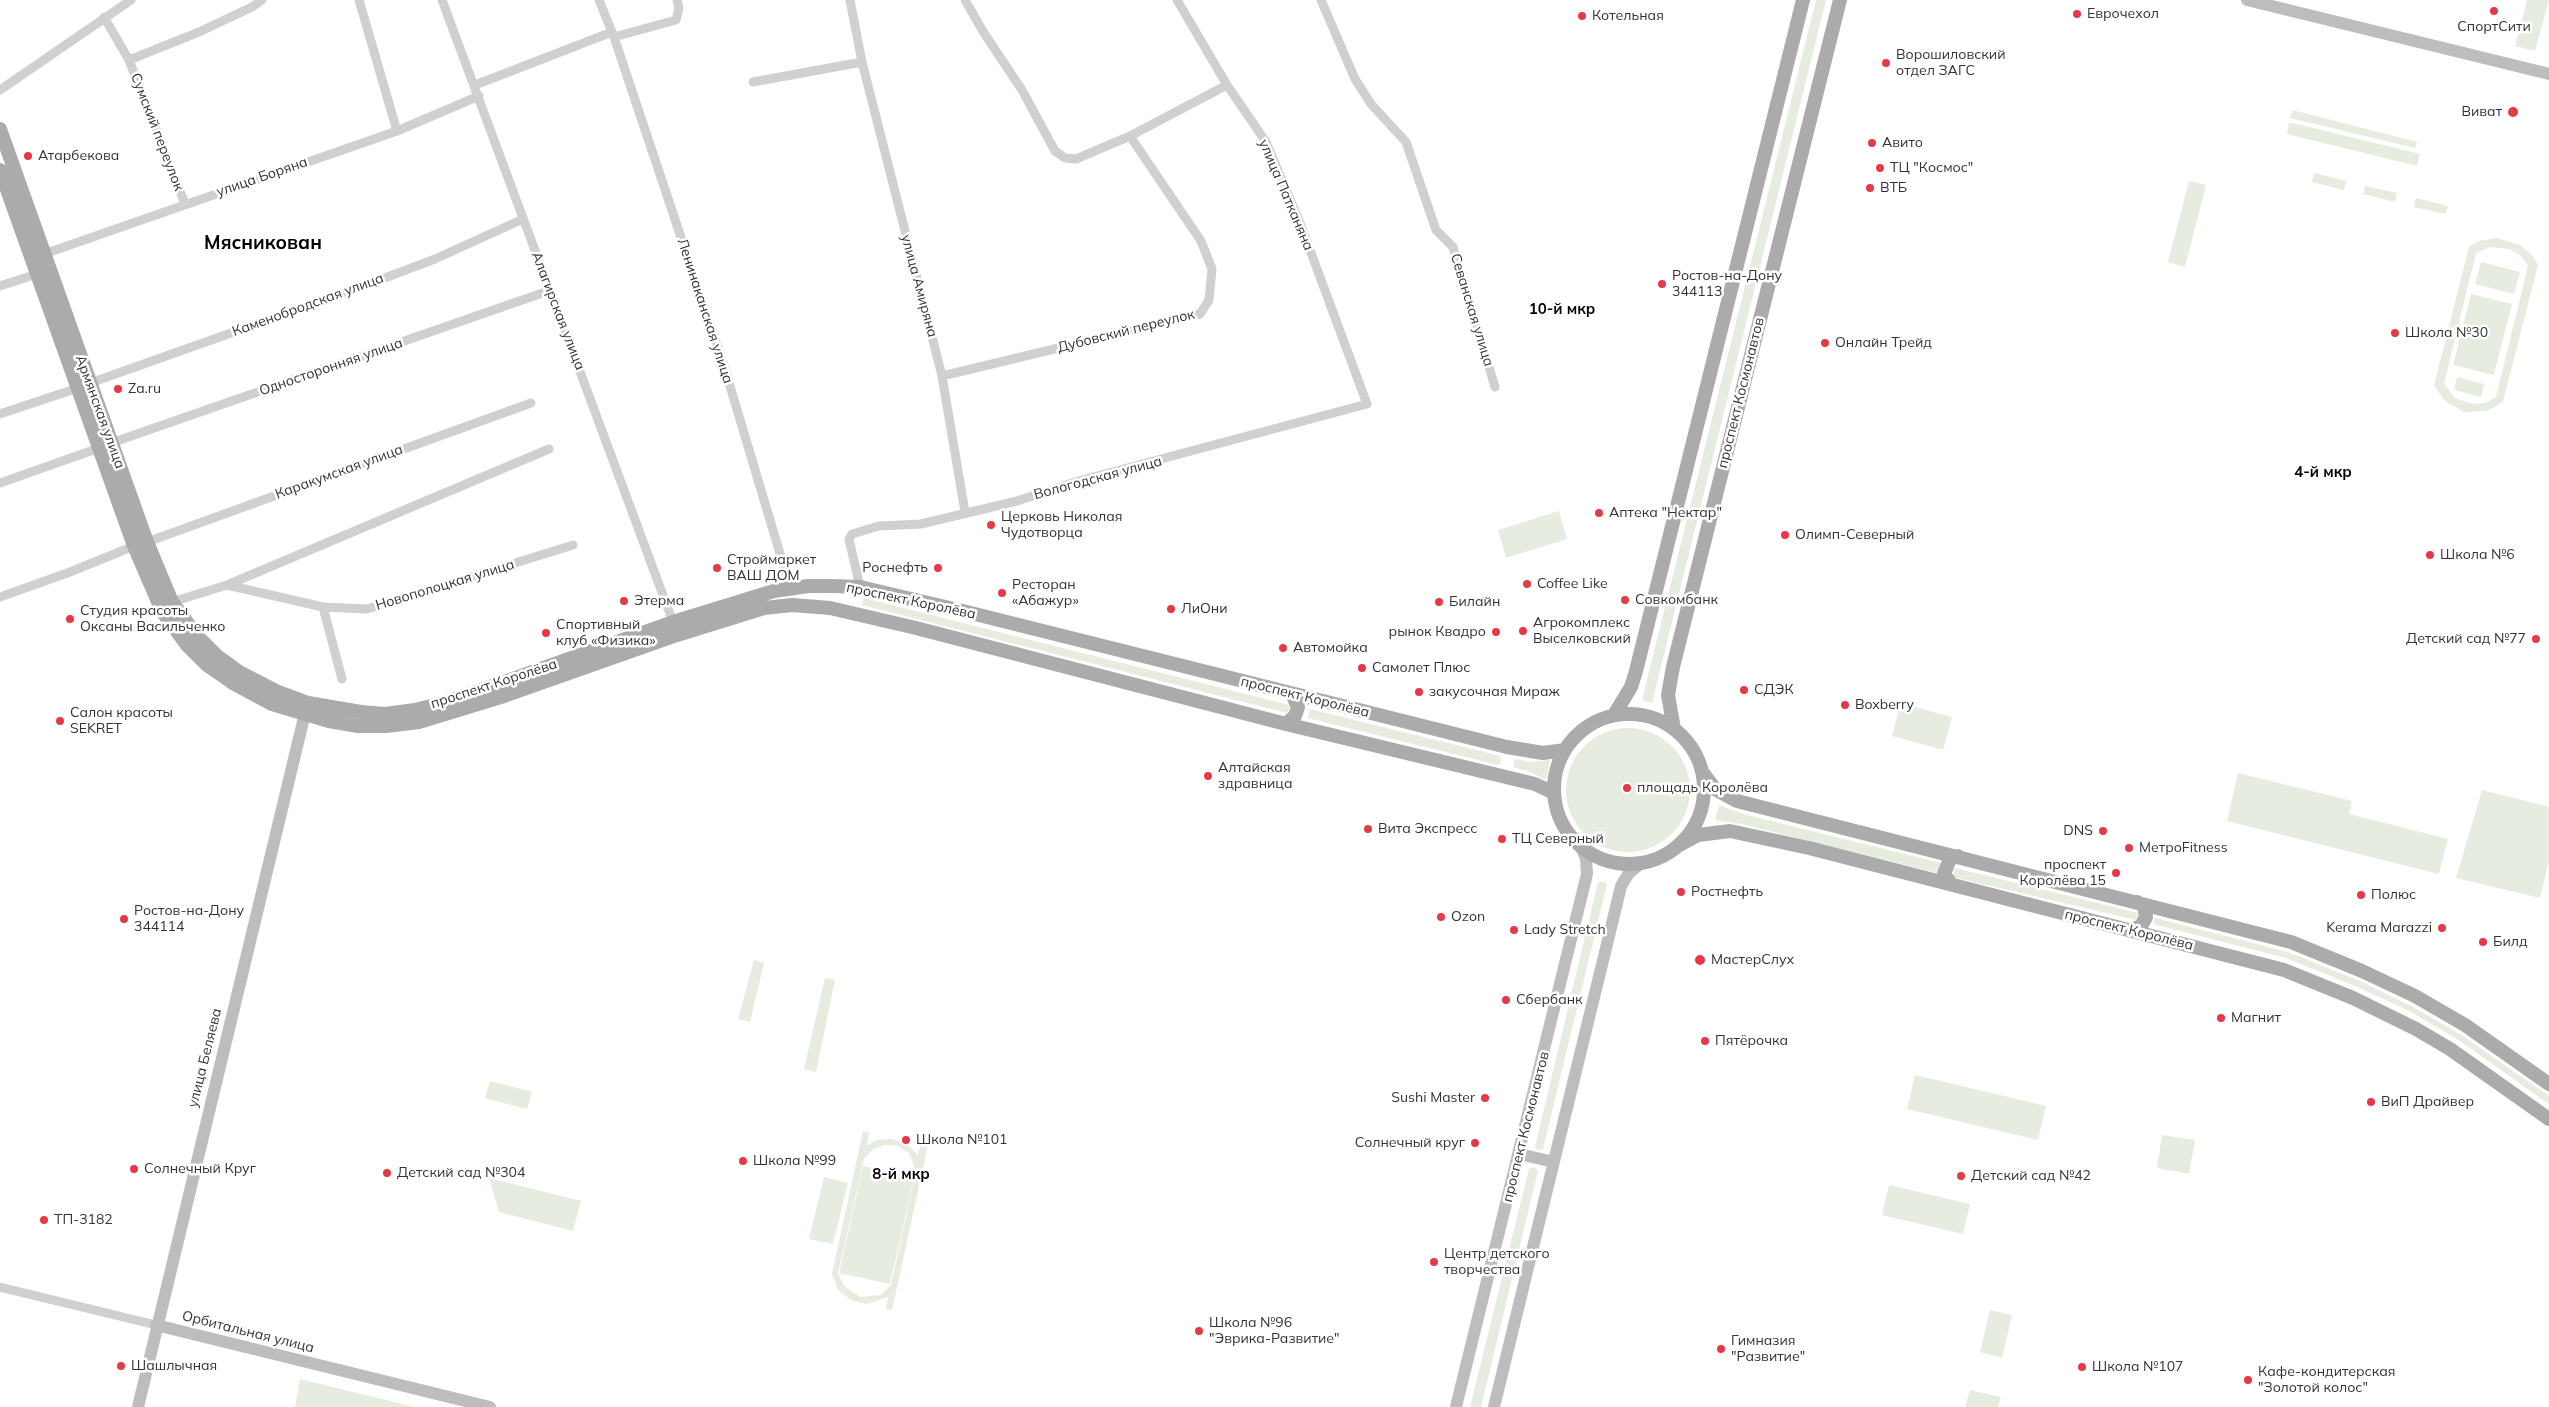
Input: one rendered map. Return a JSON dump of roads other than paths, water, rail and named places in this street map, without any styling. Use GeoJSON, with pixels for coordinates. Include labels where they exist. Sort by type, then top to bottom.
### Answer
{"type":"FeatureCollection","features":[{"type":"Feature","properties":{"kind":"main road"},"geometry":{"type":"LineString","coordinates":[[1614,715],[1631,687],[1636,670],[1803,0]]}},
{"type":"Feature","properties":{"kind":"main road","name":"проспект Космонавтов"},"geometry":{"type":"LineString","coordinates":[[1674,729],[1668,695],[1675,659],[1840,0]]}},
{"type":"Feature","properties":{"kind":"main road"},"geometry":{"type":"LineString","coordinates":[[2247,0],[2549,74]]}},
{"type":"Feature","properties":{"kind":"main road","name":"Армянская улица"},"geometry":{"type":"LineString","coordinates":[[0,129],[44,254],[84,386],[141,544],[162,611],[187,645],[207,666],[236,678]]}},
{"type":"Feature","properties":{"kind":"main road","name":"Армянская улица"},"geometry":{"type":"LineString","coordinates":[[0,170],[36,274],[84,386]]}},
{"type":"Feature","properties":{"kind":"main road","name":"Армянская улица"},"geometry":{"type":"LineString","coordinates":[[141,544],[172,602],[236,678]]}},
{"type":"Feature","properties":{"kind":"main road","name":"проспект Королёва"},"geometry":{"type":"LineString","coordinates":[[236,678],[272,704],[306,709],[385,714],[415,710],[456,699],[673,622],[790,587],[860,587],[1507,747],[1543,753],[1565,750]]}},
{"type":"Feature","properties":{"kind":"main road"},"geometry":{"type":"LineString","coordinates":[[857,613],[854,601],[860,587]]}},
{"type":"Feature","properties":{"kind":"main road","name":"проспект Королёва"},"geometry":{"type":"LineString","coordinates":[[306,709],[358,726],[386,726],[419,722],[453,713],[677,635],[764,608],[792,604],[857,613],[1286,724],[1535,784],[1554,793]]}},
{"type":"Feature","properties":{"kind":"main road"},"geometry":{"type":"LineString","coordinates":[[1286,724],[1295,716],[1298,708],[1292,694]]}},
{"type":"Feature","properties":{"kind":"main road","name":"улица Беляева"},"geometry":{"type":"LineString","coordinates":[[138,1407],[283,797],[306,709]]}},
{"type":"Feature","properties":{"kind":"main road"},"geometry":{"type":"LineString","coordinates":[[1494,1407],[1621,886],[1629,872],[1640,864],[1657,858],[1680,845],[1696,824],[1702,806],[1704,790],[1703,773],[1685,738],[1659,720],[1644,715],[1614,715],[1592,724],[1575,736],[1565,750],[1556,773],[1554,793],[1560,818],[1581,846],[1597,856],[1617,863],[1640,864]]}},
{"type":"Feature","properties":{"kind":"main road","name":"проспект Королёва"},"geometry":{"type":"LineString","coordinates":[[1703,773],[1715,788],[1737,801],[2291,942],[2362,971],[2415,996],[2464,1025],[2549,1084]]}},
{"type":"Feature","properties":{"kind":"main road","name":"проспект Королёва"},"geometry":{"type":"LineString","coordinates":[[1680,845],[1698,835],[1730,831],[1951,884],[2284,970],[2353,998],[2416,1029],[2450,1049],[2549,1119]]}},
{"type":"Feature","properties":{"kind":"main road","name":"проспект Космонавтов"},"geometry":{"type":"LineString","coordinates":[[1456,1407],[1520,1154],[1587,874],[1586,859],[1581,846]]}},
{"type":"Feature","properties":{"kind":"main road"},"geometry":{"type":"LineString","coordinates":[[1951,884],[1944,874],[1950,859],[1958,856]]}},
{"type":"Feature","properties":{"kind":"main road"},"geometry":{"type":"LineString","coordinates":[[2131,930],[2141,926],[2146,918],[2144,906],[2137,902]]}},
{"type":"Feature","properties":{"kind":"main road"},"geometry":{"type":"LineString","coordinates":[[1520,1154],[1554,1162]]}},
{"type":"Feature","properties":{"kind":"main road","name":"Орбитальная улица"},"geometry":{"type":"LineString","coordinates":[[156,1325],[490,1407]]}},
{"type":"Feature","properties":{"kind":"street"},"geometry":{"type":"LineString","coordinates":[[0,90],[131,0]]}},
{"type":"Feature","properties":{"kind":"street","name":"Сумский переулок"},"geometry":{"type":"LineString","coordinates":[[129,60],[199,32],[252,7],[262,0]]}},
{"type":"Feature","properties":{"kind":"street"},"geometry":{"type":"LineString","coordinates":[[359,0],[397,131]]}},
{"type":"Feature","properties":{"kind":"street","name":"Алагирская улица"},"geometry":{"type":"LineString","coordinates":[[442,0],[673,622]]}},
{"type":"Feature","properties":{"kind":"street","name":"Ленинаканская улица"},"geometry":{"type":"LineString","coordinates":[[599,0],[613,35],[724,366],[790,587]]}},
{"type":"Feature","properties":{"kind":"street"},"geometry":{"type":"LineString","coordinates":[[475,85],[613,35],[676,20],[679,8],[677,0]]}},
{"type":"Feature","properties":{"kind":"street","name":"улица Амиряна"},"geometry":{"type":"LineString","coordinates":[[850,0],[862,62],[942,376],[966,512]]}},
{"type":"Feature","properties":{"kind":"street"},"geometry":{"type":"LineString","coordinates":[[966,0],[984,33],[1022,90],[1059,155],[1076,160],[1130,136],[1227,85]]}},
{"type":"Feature","properties":{"kind":"street","name":"улица Патканяна"},"geometry":{"type":"LineString","coordinates":[[1177,0],[1227,85],[1266,142],[1300,223],[1367,404]]}},
{"type":"Feature","properties":{"kind":"street","name":"Севанская улица"},"geometry":{"type":"LineString","coordinates":[[1321,0],[1355,79],[1371,104],[1406,142],[1436,230],[1453,247],[1495,387]]}},
{"type":"Feature","properties":{"kind":"street","name":"Сумский переулок"},"geometry":{"type":"LineString","coordinates":[[104,17],[129,60],[185,204]]}},
{"type":"Feature","properties":{"kind":"street"},"geometry":{"type":"LineString","coordinates":[[753,82],[862,62]]}},
{"type":"Feature","properties":{"kind":"street","name":"улица Боряна"},"geometry":{"type":"LineString","coordinates":[[44,254],[397,131],[479,96]]}},
{"type":"Feature","properties":{"kind":"street","name":"Дубовский переулок"},"geometry":{"type":"LineString","coordinates":[[942,376],[1200,314],[1209,300],[1212,269],[1201,242],[1130,136]]}},
{"type":"Feature","properties":{"kind":"street","name":"Каменобродская улица"},"geometry":{"type":"LineString","coordinates":[[0,414],[358,288],[435,258],[523,219]]}},
{"type":"Feature","properties":{"kind":"street"},"geometry":{"type":"LineString","coordinates":[[0,286],[36,274]]}},
{"type":"Feature","properties":{"kind":"street","name":"Односторонняя улица"},"geometry":{"type":"LineString","coordinates":[[0,483],[551,290]]}},
{"type":"Feature","properties":{"kind":"street","name":"Каракумская улица"},"geometry":{"type":"LineString","coordinates":[[0,597],[531,403]]}},
{"type":"Feature","properties":{"kind":"street","name":"Вологодская улица"},"geometry":{"type":"LineString","coordinates":[[860,587],[849,540],[852,534],[878,526],[921,524],[1017,501],[1075,482],[1367,404]]}},
{"type":"Feature","properties":{"kind":"street"},"geometry":{"type":"LineString","coordinates":[[172,602],[227,585],[550,449]]}},
{"type":"Feature","properties":{"kind":"street","name":"Новополоцкая улица"},"geometry":{"type":"LineString","coordinates":[[227,585],[323,607],[367,610],[573,545]]}},
{"type":"Feature","properties":{"kind":"street"},"geometry":{"type":"LineString","coordinates":[[323,607],[342,679]]}},
{"type":"Feature","properties":{"kind":"street","name":"Орбитальная улица"},"geometry":{"type":"LineString","coordinates":[[0,1287],[156,1325]]}},
{"type":"Feature","properties":{"kind":"place","name":"СпортСити"},"geometry":{"type":"Point","coordinates":[2494,11]}},
{"type":"Feature","properties":{"kind":"place","name":"Еврочехол"},"geometry":{"type":"Point","coordinates":[2077,14]}},
{"type":"Feature","properties":{"kind":"place","name":"Котельная"},"geometry":{"type":"Point","coordinates":[1582,16]}},
{"type":"Feature","properties":{"kind":"place","name":"Ворошиловский отдел ЗАГС"},"geometry":{"type":"Point","coordinates":[1886,63]}},
{"type":"Feature","properties":{"kind":"place","name":"Виват"},"geometry":{"type":"Point","coordinates":[2513,112]}},
{"type":"Feature","properties":{"kind":"place","name":"Авито"},"geometry":{"type":"Point","coordinates":[1872,143]}},
{"type":"Feature","properties":{"kind":"place","name":"Атарбекова"},"geometry":{"type":"Point","coordinates":[28,156]}},
{"type":"Feature","properties":{"kind":"place","name":"ТЦ \"Космос\""},"geometry":{"type":"Point","coordinates":[1880,168]}},
{"type":"Feature","properties":{"kind":"place","name":"ВТБ"},"geometry":{"type":"Point","coordinates":[1870,188]}},
{"type":"Feature","properties":{"kind":"place","name":"Ростов-на-Дону 344113"},"geometry":{"type":"Point","coordinates":[1662,284]}},
{"type":"Feature","properties":{"kind":"place","name":"Школа №30"},"geometry":{"type":"Point","coordinates":[2395,333]}},
{"type":"Feature","properties":{"kind":"place","name":"Онлайн Трейд"},"geometry":{"type":"Point","coordinates":[1825,343]}},
{"type":"Feature","properties":{"kind":"place","name":"Za.ru"},"geometry":{"type":"Point","coordinates":[118,389]}},
{"type":"Feature","properties":{"kind":"place","name":"Аптека \"Нектар\""},"geometry":{"type":"Point","coordinates":[1599,513]}},
{"type":"Feature","properties":{"kind":"place","name":"Церковь Николая Чудотворца"},"geometry":{"type":"Point","coordinates":[991,525]}},
{"type":"Feature","properties":{"kind":"place","name":"Олимп-Северный"},"geometry":{"type":"Point","coordinates":[1785,535]}},
{"type":"Feature","properties":{"kind":"place","name":"Школа №6"},"geometry":{"type":"Point","coordinates":[2430,555]}},
{"type":"Feature","properties":{"kind":"place","name":"Строймаркет ВАШ ДОМ"},"geometry":{"type":"Point","coordinates":[717,568]}},
{"type":"Feature","properties":{"kind":"place","name":"Роснефть"},"geometry":{"type":"Point","coordinates":[938,568]}},
{"type":"Feature","properties":{"kind":"place","name":"Coffee Like"},"geometry":{"type":"Point","coordinates":[1527,584]}},
{"type":"Feature","properties":{"kind":"place","name":"Ресторан «Абажур»"},"geometry":{"type":"Point","coordinates":[1002,593]}},
{"type":"Feature","properties":{"kind":"place","name":"Совкомбанк"},"geometry":{"type":"Point","coordinates":[1625,600]}},
{"type":"Feature","properties":{"kind":"place","name":"Этерма"},"geometry":{"type":"Point","coordinates":[624,601]}},
{"type":"Feature","properties":{"kind":"place","name":"Билайн"},"geometry":{"type":"Point","coordinates":[1439,602]}},
{"type":"Feature","properties":{"kind":"place","name":"ЛиОни"},"geometry":{"type":"Point","coordinates":[1171,609]}},
{"type":"Feature","properties":{"kind":"place","name":"Студия красоты Оксаны Васильченко"},"geometry":{"type":"Point","coordinates":[70,619]}},
{"type":"Feature","properties":{"kind":"place","name":"Агрокомплекс Выселковский"},"geometry":{"type":"Point","coordinates":[1523,631]}},
{"type":"Feature","properties":{"kind":"place","name":"рынок Квадро"},"geometry":{"type":"Point","coordinates":[1496,632]}},
{"type":"Feature","properties":{"kind":"place","name":"Спортивный клуб «Физика»"},"geometry":{"type":"Point","coordinates":[546,633]}},
{"type":"Feature","properties":{"kind":"place","name":"Детский сад №77"},"geometry":{"type":"Point","coordinates":[2536,639]}},
{"type":"Feature","properties":{"kind":"place","name":"Автомойка"},"geometry":{"type":"Point","coordinates":[1283,648]}},
{"type":"Feature","properties":{"kind":"place","name":"Самолет Плюс"},"geometry":{"type":"Point","coordinates":[1362,668]}},
{"type":"Feature","properties":{"kind":"place","name":"СДЭК"},"geometry":{"type":"Point","coordinates":[1744,690]}},
{"type":"Feature","properties":{"kind":"place","name":"закусочная Мираж"},"geometry":{"type":"Point","coordinates":[1419,692]}},
{"type":"Feature","properties":{"kind":"place","name":"Boxberry"},"geometry":{"type":"Point","coordinates":[1845,705]}},
{"type":"Feature","properties":{"kind":"place","name":"Салон красоты SEKRET"},"geometry":{"type":"Point","coordinates":[60,721]}},
{"type":"Feature","properties":{"kind":"place","name":"Алтайская здравница"},"geometry":{"type":"Point","coordinates":[1208,776]}},
{"type":"Feature","properties":{"kind":"place","name":"площадь Королёва"},"geometry":{"type":"Point","coordinates":[1627,788]}},
{"type":"Feature","properties":{"kind":"place","name":"Вита Экспресс"},"geometry":{"type":"Point","coordinates":[1368,829]}},
{"type":"Feature","properties":{"kind":"place","name":"DNS"},"geometry":{"type":"Point","coordinates":[2103,831]}},
{"type":"Feature","properties":{"kind":"place","name":"ТЦ Северный"},"geometry":{"type":"Point","coordinates":[1502,839]}},
{"type":"Feature","properties":{"kind":"place","name":"МетроFitness"},"geometry":{"type":"Point","coordinates":[2129,848]}},
{"type":"Feature","properties":{"kind":"place","name":"проспект Королёва 15"},"geometry":{"type":"Point","coordinates":[2116,873]}},
{"type":"Feature","properties":{"kind":"place","name":"Ростнефть"},"geometry":{"type":"Point","coordinates":[1681,892]}},
{"type":"Feature","properties":{"kind":"place","name":"Полюс"},"geometry":{"type":"Point","coordinates":[2361,895]}},
{"type":"Feature","properties":{"kind":"place","name":"Ozon"},"geometry":{"type":"Point","coordinates":[1441,917]}},
{"type":"Feature","properties":{"kind":"place","name":"Ростов-на-Дону 344114"},"geometry":{"type":"Point","coordinates":[124,919]}},
{"type":"Feature","properties":{"kind":"place","name":"Kerama Marazzi"},"geometry":{"type":"Point","coordinates":[2442,928]}},
{"type":"Feature","properties":{"kind":"place","name":"Lady Stretch"},"geometry":{"type":"Point","coordinates":[1514,930]}},
{"type":"Feature","properties":{"kind":"place","name":"Билд"},"geometry":{"type":"Point","coordinates":[2483,942]}},
{"type":"Feature","properties":{"kind":"place","name":"МастерСлух"},"geometry":{"type":"Point","coordinates":[1700,960]}},
{"type":"Feature","properties":{"kind":"place","name":"Сбербанк"},"geometry":{"type":"Point","coordinates":[1506,1000]}},
{"type":"Feature","properties":{"kind":"place","name":"Магнит"},"geometry":{"type":"Point","coordinates":[2221,1018]}},
{"type":"Feature","properties":{"kind":"place","name":"Пятёрочка"},"geometry":{"type":"Point","coordinates":[1705,1041]}},
{"type":"Feature","properties":{"kind":"place","name":"Sushi Master"},"geometry":{"type":"Point","coordinates":[1485,1098]}},
{"type":"Feature","properties":{"kind":"place","name":"ВиП Драйвер"},"geometry":{"type":"Point","coordinates":[2371,1102]}},
{"type":"Feature","properties":{"kind":"place","name":"Школа №101"},"geometry":{"type":"Point","coordinates":[906,1140]}},
{"type":"Feature","properties":{"kind":"place","name":"Солнечный круг"},"geometry":{"type":"Point","coordinates":[1475,1143]}},
{"type":"Feature","properties":{"kind":"place","name":"Школа №99"},"geometry":{"type":"Point","coordinates":[743,1161]}},
{"type":"Feature","properties":{"kind":"place","name":"Солнечный Круг"},"geometry":{"type":"Point","coordinates":[134,1169]}},
{"type":"Feature","properties":{"kind":"place","name":"Детский сад №304"},"geometry":{"type":"Point","coordinates":[387,1173]}},
{"type":"Feature","properties":{"kind":"place","name":"Детский сад №42"},"geometry":{"type":"Point","coordinates":[1961,1176]}},
{"type":"Feature","properties":{"kind":"place","name":"ТП-3182"},"geometry":{"type":"Point","coordinates":[44,1220]}},
{"type":"Feature","properties":{"kind":"place","name":"Центр детского творчества"},"geometry":{"type":"Point","coordinates":[1434,1262]}},
{"type":"Feature","properties":{"kind":"place","name":"Школа №96 \"Эврика-Развитие\""},"geometry":{"type":"Point","coordinates":[1199,1331]}},
{"type":"Feature","properties":{"kind":"place","name":"Гимназия \"Развитие\""},"geometry":{"type":"Point","coordinates":[1721,1349]}},
{"type":"Feature","properties":{"kind":"place","name":"Шашлычная"},"geometry":{"type":"Point","coordinates":[121,1366]}},
{"type":"Feature","properties":{"kind":"place","name":"Школа №107"},"geometry":{"type":"Point","coordinates":[2082,1367]}},
{"type":"Feature","properties":{"kind":"place","name":"Кафе-кондитерская \"Золотой колос\""},"geometry":{"type":"Point","coordinates":[2248,1380]}},
{"type":"Feature","properties":{"kind":"district","name":"Мясникован"},"geometry":{"type":"Point","coordinates":[263,243]}},
{"type":"Feature","properties":{"kind":"district","name":"10-й мкр"},"geometry":{"type":"Point","coordinates":[1562,309]}},
{"type":"Feature","properties":{"kind":"district","name":"4-й мкр"},"geometry":{"type":"Point","coordinates":[2323,472]}},
{"type":"Feature","properties":{"kind":"district","name":"8-й мкр"},"geometry":{"type":"Point","coordinates":[901,1174]}}]}
